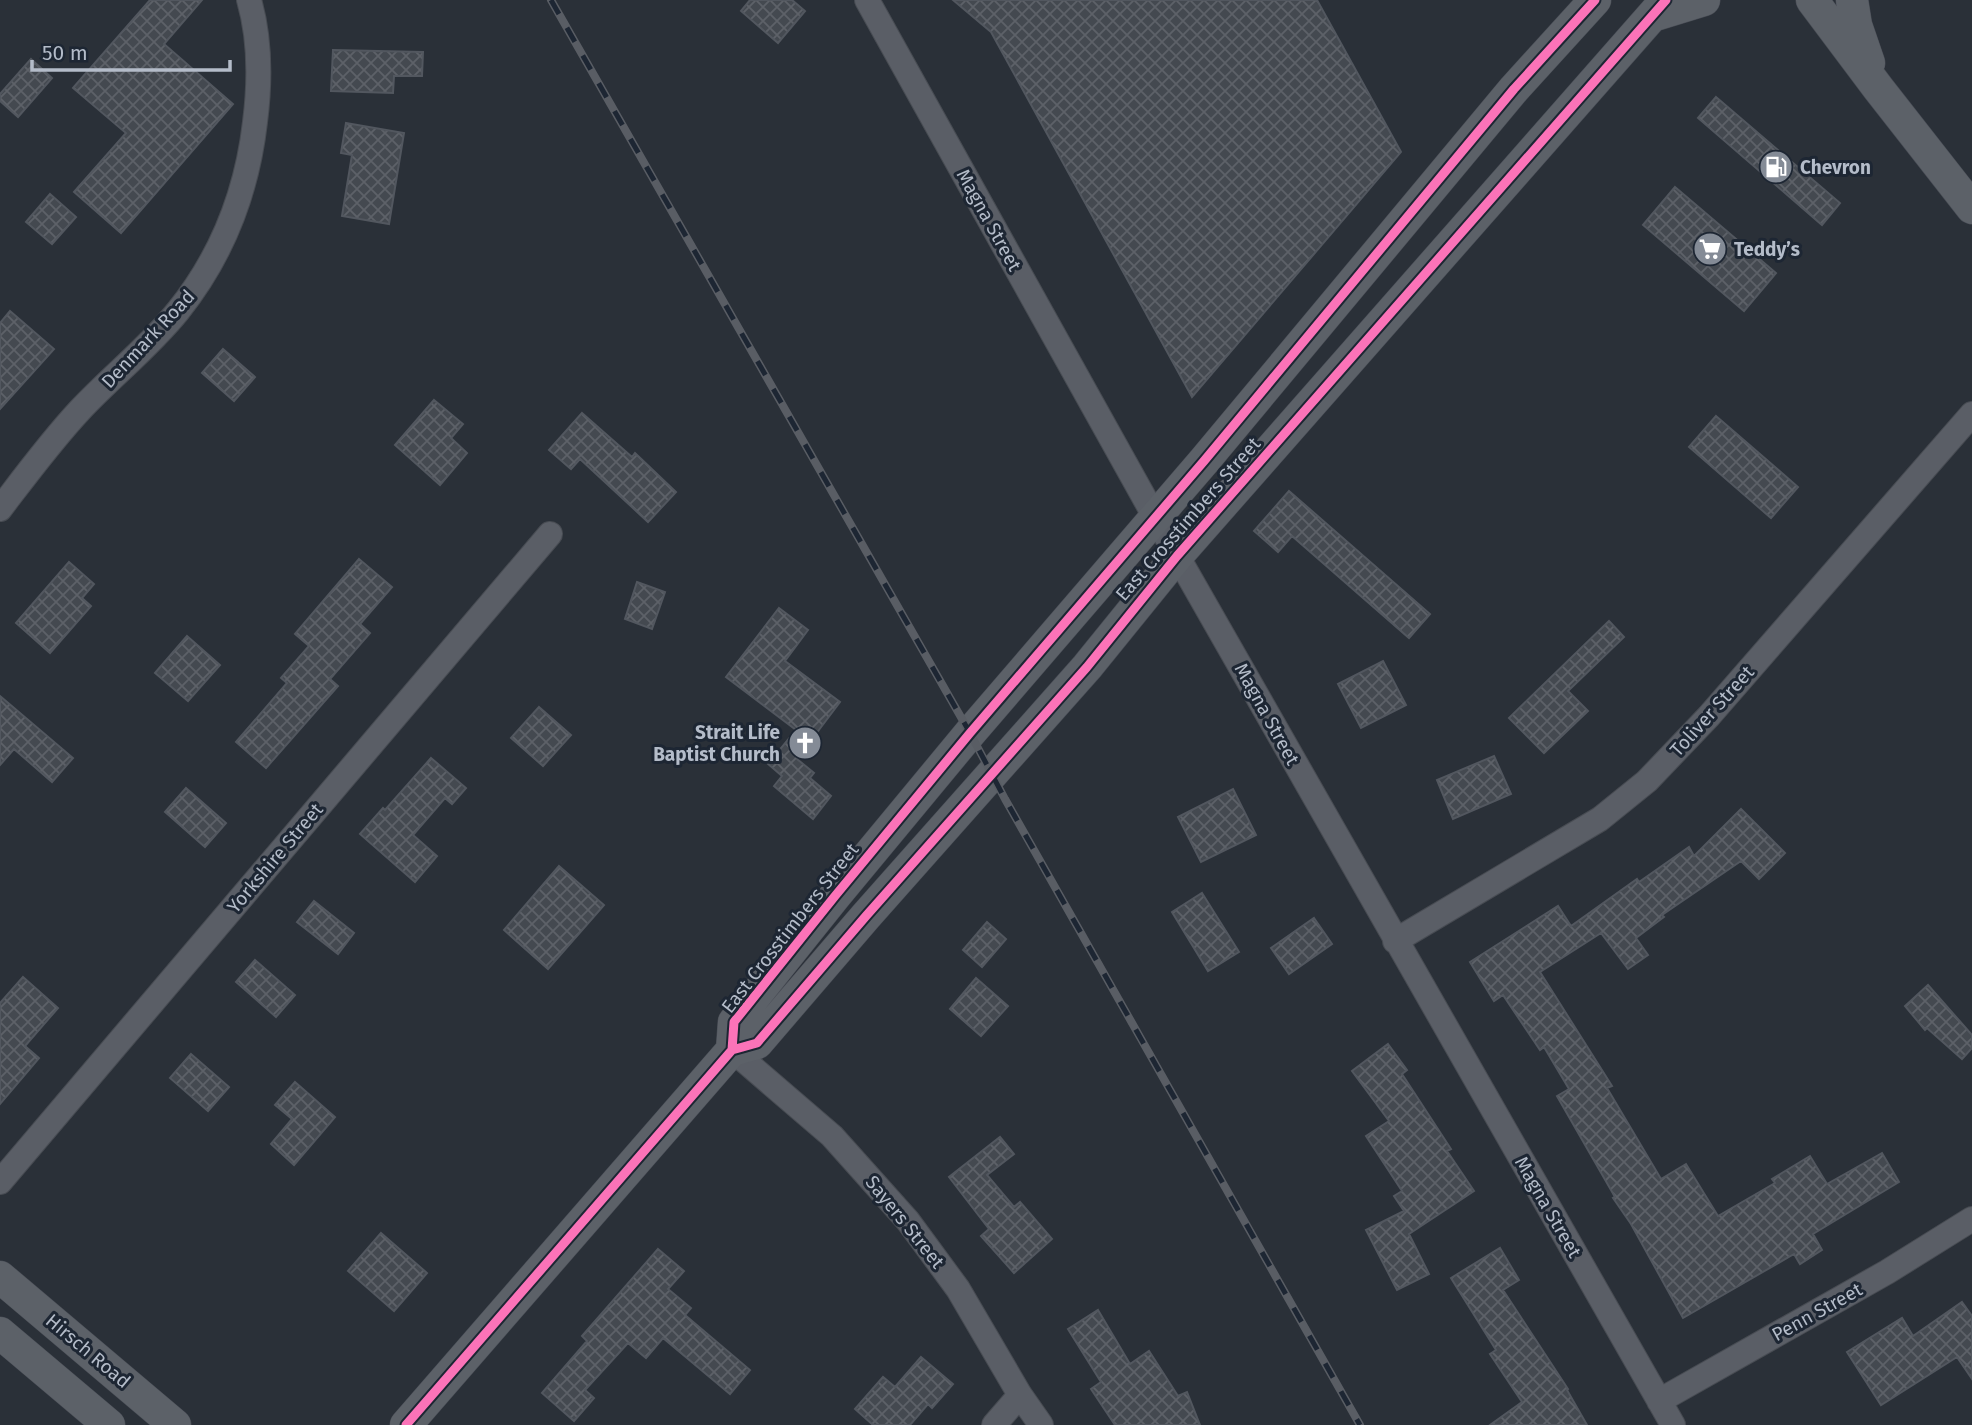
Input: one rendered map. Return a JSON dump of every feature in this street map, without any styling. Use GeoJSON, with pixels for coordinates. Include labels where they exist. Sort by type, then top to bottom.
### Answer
{"type":"FeatureCollection","features":[{"type":"Feature","properties":{"kind":"main road","name":"East Crosstimbers Street"},"geometry":{"type":"LineString","coordinates":[[732,1050],[734,1022],[961,744],[1204,461],[1514,89],[1595,0]]}},
{"type":"Feature","properties":{"kind":"main road"},"geometry":{"type":"LineString","coordinates":[[1659,8],[1703,0]]}},
{"type":"Feature","properties":{"kind":"main road"},"geometry":{"type":"LineString","coordinates":[[1812,0],[1972,208]]}},
{"type":"Feature","properties":{"kind":"main road"},"geometry":{"type":"LineString","coordinates":[[1852,0],[1856,25],[1878,88]]}},
{"type":"Feature","properties":{"kind":"main road","name":"East Crosstimbers Street"},"geometry":{"type":"LineString","coordinates":[[406,1425],[732,1050],[757,1044],[866,916],[1087,667],[1177,556],[1659,8]]}},
{"type":"Feature","properties":{"kind":"main road","name":"Hirsch Road"},"geometry":{"type":"LineString","coordinates":[[0,1277],[175,1425]]}},
{"type":"Feature","properties":{"kind":"main road"},"geometry":{"type":"LineString","coordinates":[[0,1333],[108,1425]]}},
{"type":"Feature","properties":{"kind":"street","name":"Denmark Road"},"geometry":{"type":"LineString","coordinates":[[0,509],[54,439],[176,313],[198,284],[222,244],[239,202],[253,146],[258,100],[257,61],[249,0]]}},
{"type":"Feature","properties":{"kind":"street","name":"Magna Street"},"geometry":{"type":"LineString","coordinates":[[867,0],[1395,942],[1673,1425]]}},
{"type":"Feature","properties":{"kind":"street","name":"Toliver Street"},"geometry":{"type":"LineString","coordinates":[[1395,942],[1600,819],[1647,781],[1709,716],[1972,414]]}},
{"type":"Feature","properties":{"kind":"street","name":"Yorkshire Street"},"geometry":{"type":"LineString","coordinates":[[0,1182],[550,534]]}},
{"type":"Feature","properties":{"kind":"street","name":"Sayers Street"},"geometry":{"type":"LineString","coordinates":[[732,1050],[832,1136],[908,1221],[958,1289],[1020,1395],[1041,1425]]}},
{"type":"Feature","properties":{"kind":"street","name":"Penn Street"},"geometry":{"type":"LineString","coordinates":[[1659,1401],[1887,1272],[1972,1219]]}},
{"type":"Feature","properties":{"kind":"street"},"geometry":{"type":"LineString","coordinates":[[994,1425],[1020,1395]]}},
{"type":"Feature","properties":{"kind":"building"},"geometry":{"type":"Polygon","coordinates":[[[150,0],[202,0],[164,44],[233,104],[121,233],[74,192],[126,133],[73,88],[150,0]]]}},
{"type":"Feature","properties":{"kind":"building"},"geometry":{"type":"Polygon","coordinates":[[[750,0],[792,0],[805,11],[778,43],[741,11],[750,0]]]}},
{"type":"Feature","properties":{"kind":"building"},"geometry":{"type":"Polygon","coordinates":[[[953,0],[1317,0],[1401,152],[1192,397],[991,32],[953,0]]]}},
{"type":"Feature","properties":{"kind":"building"},"geometry":{"type":"Polygon","coordinates":[[[333,50],[423,52],[422,76],[394,76],[393,93],[331,91],[333,50]]]}},
{"type":"Feature","properties":{"kind":"building"},"geometry":{"type":"Polygon","coordinates":[[[31,59],[52,78],[18,117],[0,101],[0,94],[31,59]]]}},
{"type":"Feature","properties":{"kind":"building","name":"Chevron"},"geometry":{"type":"Polygon","coordinates":[[[1716,97],[1840,203],[1822,225],[1698,118],[1716,97]]]}},
{"type":"Feature","properties":{"kind":"building"},"geometry":{"type":"Polygon","coordinates":[[[346,123],[404,133],[389,224],[342,216],[352,155],[341,153],[346,123]]]}},
{"type":"Feature","properties":{"kind":"building","name":"Teddy’s"},"geometry":{"type":"Polygon","coordinates":[[[1675,187],[1776,273],[1744,311],[1643,225],[1675,187]]]}},
{"type":"Feature","properties":{"kind":"building"},"geometry":{"type":"Polygon","coordinates":[[[50,194],[76,217],[52,244],[26,222],[50,194]]]}},
{"type":"Feature","properties":{"kind":"building"},"geometry":{"type":"Polygon","coordinates":[[[10,311],[54,349],[0,409],[0,323],[10,311]]]}},
{"type":"Feature","properties":{"kind":"building"},"geometry":{"type":"Polygon","coordinates":[[[223,349],[255,377],[234,401],[202,373],[223,349]]]}},
{"type":"Feature","properties":{"kind":"building"},"geometry":{"type":"Polygon","coordinates":[[[434,400],[463,424],[451,438],[467,453],[440,485],[395,445],[434,400]]]}},
{"type":"Feature","properties":{"kind":"building"},"geometry":{"type":"Polygon","coordinates":[[[582,413],[632,457],[635,453],[676,492],[648,522],[580,459],[571,469],[549,450],[582,413]]]}},
{"type":"Feature","properties":{"kind":"building"},"geometry":{"type":"Polygon","coordinates":[[[1716,416],[1798,487],[1771,518],[1689,447],[1716,416]]]}},
{"type":"Feature","properties":{"kind":"building"},"geometry":{"type":"Polygon","coordinates":[[[1289,491],[1430,614],[1409,638],[1292,536],[1278,552],[1254,531],[1289,491]]]}},
{"type":"Feature","properties":{"kind":"building"},"geometry":{"type":"Polygon","coordinates":[[[359,559],[392,587],[360,624],[370,633],[330,679],[338,686],[266,768],[236,742],[287,683],[281,678],[309,646],[295,634],[359,559]]]}},
{"type":"Feature","properties":{"kind":"building"},"geometry":{"type":"Polygon","coordinates":[[[69,562],[94,584],[82,598],[91,606],[50,653],[16,623],[69,562]]]}},
{"type":"Feature","properties":{"kind":"building"},"geometry":{"type":"Polygon","coordinates":[[[637,582],[665,592],[652,629],[625,619],[637,582]]]}},
{"type":"Feature","properties":{"kind":"building"},"geometry":{"type":"Polygon","coordinates":[[[779,608],[808,630],[785,661],[840,702],[797,759],[814,773],[810,778],[831,796],[813,819],[774,786],[782,776],[768,764],[796,730],[726,677],[779,608]]]}},
{"type":"Feature","properties":{"kind":"building"},"geometry":{"type":"Polygon","coordinates":[[[1609,621],[1624,637],[1568,691],[1588,711],[1544,753],[1509,718],[1609,621]]]}},
{"type":"Feature","properties":{"kind":"building"},"geometry":{"type":"Polygon","coordinates":[[[187,636],[220,665],[188,701],[155,673],[187,636]]]}},
{"type":"Feature","properties":{"kind":"building"},"geometry":{"type":"Polygon","coordinates":[[[1383,661],[1406,705],[1361,728],[1338,684],[1383,661]]]}},
{"type":"Feature","properties":{"kind":"building"},"geometry":{"type":"Polygon","coordinates":[[[0,696],[73,758],[52,782],[14,749],[0,765],[0,696]]]}},
{"type":"Feature","properties":{"kind":"building"},"geometry":{"type":"Polygon","coordinates":[[[539,707],[571,735],[543,766],[511,738],[539,707]]]}},
{"type":"Feature","properties":{"kind":"building"},"geometry":{"type":"Polygon","coordinates":[[[1494,756],[1511,794],[1453,819],[1437,780],[1494,756]]]}},
{"type":"Feature","properties":{"kind":"building"},"geometry":{"type":"Polygon","coordinates":[[[431,758],[466,788],[452,804],[445,798],[413,835],[437,856],[415,882],[360,834],[431,758]]]}},
{"type":"Feature","properties":{"kind":"building"},"geometry":{"type":"Polygon","coordinates":[[[186,788],[226,823],[205,847],[165,812],[186,788]]]}},
{"type":"Feature","properties":{"kind":"building"},"geometry":{"type":"Polygon","coordinates":[[[1233,789],[1256,835],[1201,862],[1178,817],[1233,789]]]}},
{"type":"Feature","properties":{"kind":"building"},"geometry":{"type":"Polygon","coordinates":[[[1741,809],[1785,853],[1759,879],[1741,861],[1662,915],[1664,917],[1636,938],[1648,955],[1628,969],[1601,933],[1540,972],[1612,1086],[1607,1088],[1661,1179],[1686,1164],[1718,1216],[1775,1183],[1772,1179],[1810,1156],[1827,1184],[1882,1153],[1899,1182],[1813,1234],[1822,1250],[1800,1264],[1794,1254],[1683,1318],[1557,1096],[1569,1089],[1544,1047],[1540,1050],[1503,995],[1494,1001],[1470,962],[1558,906],[1571,926],[1637,879],[1639,882],[1689,847],[1694,856],[1741,809]]]}},
{"type":"Feature","properties":{"kind":"building"},"geometry":{"type":"Polygon","coordinates":[[[559,866],[604,905],[548,969],[504,930],[559,866]]]}},
{"type":"Feature","properties":{"kind":"building"},"geometry":{"type":"Polygon","coordinates":[[[1202,893],[1239,952],[1208,971],[1172,912],[1202,893]]]}},
{"type":"Feature","properties":{"kind":"building"},"geometry":{"type":"Polygon","coordinates":[[[314,901],[354,933],[338,954],[297,922],[314,901]]]}},
{"type":"Feature","properties":{"kind":"building"},"geometry":{"type":"Polygon","coordinates":[[[1314,918],[1332,944],[1289,974],[1271,948],[1314,918]]]}},
{"type":"Feature","properties":{"kind":"building"},"geometry":{"type":"Polygon","coordinates":[[[987,922],[1006,939],[982,967],[963,950],[987,922]]]}},
{"type":"Feature","properties":{"kind":"building"},"geometry":{"type":"Polygon","coordinates":[[[255,960],[295,995],[276,1017],[236,982],[255,960]]]}},
{"type":"Feature","properties":{"kind":"building"},"geometry":{"type":"Polygon","coordinates":[[[23,977],[58,1008],[25,1046],[39,1058],[0,1104],[0,1003],[23,977]]]}},
{"type":"Feature","properties":{"kind":"building"},"geometry":{"type":"Polygon","coordinates":[[[976,978],[1008,1006],[981,1036],[950,1009],[976,978]]]}},
{"type":"Feature","properties":{"kind":"building"},"geometry":{"type":"Polygon","coordinates":[[[1928,985],[1972,1035],[1972,1048],[1962,1059],[1927,1028],[1925,1030],[1905,1006],[1928,985]]]}},
{"type":"Feature","properties":{"kind":"building"},"geometry":{"type":"Polygon","coordinates":[[[1388,1044],[1407,1070],[1402,1074],[1451,1149],[1447,1151],[1474,1191],[1409,1234],[1429,1274],[1397,1290],[1366,1230],[1404,1211],[1394,1196],[1402,1191],[1366,1136],[1389,1121],[1352,1071],[1388,1044]]]}},
{"type":"Feature","properties":{"kind":"building"},"geometry":{"type":"Polygon","coordinates":[[[191,1054],[229,1087],[208,1111],[170,1078],[191,1054]]]}},
{"type":"Feature","properties":{"kind":"building"},"geometry":{"type":"Polygon","coordinates":[[[295,1082],[335,1117],[294,1165],[271,1144],[292,1119],[275,1105],[295,1082]]]}},
{"type":"Feature","properties":{"kind":"building"},"geometry":{"type":"Polygon","coordinates":[[[1000,1137],[1014,1154],[987,1175],[1014,1207],[1020,1202],[1052,1239],[1014,1273],[981,1236],[989,1229],[949,1177],[1000,1137]]]}},
{"type":"Feature","properties":{"kind":"building"},"geometry":{"type":"Polygon","coordinates":[[[381,1233],[427,1273],[394,1311],[348,1271],[381,1233]]]}},
{"type":"Feature","properties":{"kind":"building"},"geometry":{"type":"Polygon","coordinates":[[[1500,1248],[1519,1280],[1503,1290],[1568,1389],[1587,1425],[1490,1425],[1522,1402],[1490,1354],[1496,1350],[1451,1278],[1500,1248]]]}},
{"type":"Feature","properties":{"kind":"building"},"geometry":{"type":"Polygon","coordinates":[[[658,1249],[684,1271],[668,1289],[691,1308],[685,1315],[750,1370],[730,1394],[663,1338],[646,1358],[628,1343],[585,1390],[594,1398],[574,1421],[542,1393],[587,1341],[582,1336],[658,1249]]]}},
{"type":"Feature","properties":{"kind":"building"},"geometry":{"type":"Polygon","coordinates":[[[1962,1302],[1972,1316],[1972,1379],[1957,1357],[1881,1405],[1847,1352],[1902,1318],[1913,1336],[1962,1302]]]}},
{"type":"Feature","properties":{"kind":"building"},"geometry":{"type":"Polygon","coordinates":[[[1098,1310],[1130,1364],[1149,1351],[1178,1396],[1187,1392],[1200,1425],[1115,1425],[1091,1389],[1101,1382],[1068,1329],[1098,1310]]]}},
{"type":"Feature","properties":{"kind":"building"},"geometry":{"type":"Polygon","coordinates":[[[921,1357],[953,1384],[932,1408],[928,1404],[910,1425],[873,1425],[855,1409],[883,1377],[895,1387],[921,1357]]]}},
{"type":"Feature","properties":{"kind":"railway"},"geometry":{"type":"LineString","coordinates":[[551,0],[970,733],[1360,1425]]}},
{"type":"Feature","properties":{"kind":"cycle path"},"geometry":{"type":"LineString","coordinates":[[732,1050],[734,1022],[835,896],[970,733],[1204,461],[1514,89],[1595,0]]}},
{"type":"Feature","properties":{"kind":"cycle path"},"geometry":{"type":"LineString","coordinates":[[406,1425],[732,1050],[757,1043],[1087,667],[1177,556],[1666,0]]}},
{"type":"Feature","properties":{"kind":"place","name":"Chevron"},"geometry":{"type":"Point","coordinates":[1776,167]}},
{"type":"Feature","properties":{"kind":"place","name":"Teddy’s"},"geometry":{"type":"Point","coordinates":[1710,249]}},
{"type":"Feature","properties":{"kind":"place","name":"Strait Life Baptist Church"},"geometry":{"type":"Point","coordinates":[805,743]}}]}
